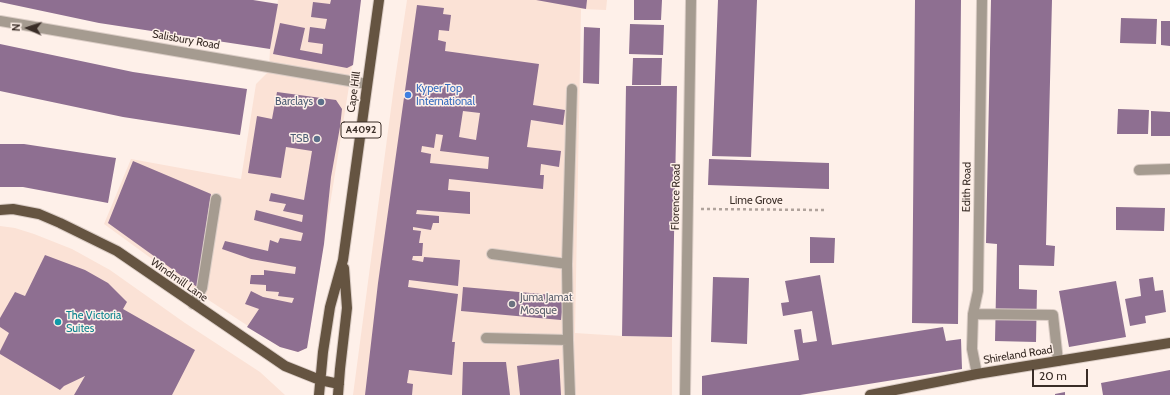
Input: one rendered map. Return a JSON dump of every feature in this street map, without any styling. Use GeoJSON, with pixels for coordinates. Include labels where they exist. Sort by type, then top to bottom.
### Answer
{"type":"FeatureCollection","features":[{"type":"Feature","properties":{"kind":"main road","name":"Cape Hill"},"geometry":{"type":"LineString","coordinates":[[319,395],[323,348],[330,307],[343,260],[379,0]]}},
{"type":"Feature","properties":{"kind":"main road","name":"Windmill Lane"},"geometry":{"type":"LineString","coordinates":[[0,210],[13,210],[39,214],[117,251],[285,366],[320,380],[339,384]]}},
{"type":"Feature","properties":{"kind":"main road","name":"Cape Hill"},"geometry":{"type":"LineString","coordinates":[[338,395],[347,308],[343,260]]}},
{"type":"Feature","properties":{"kind":"main road","name":"Shireland Road"},"geometry":{"type":"LineString","coordinates":[[870,395],[898,393],[977,374],[1170,343]]}},
{"type":"Feature","properties":{"kind":"street","name":"Florence Road"},"geometry":{"type":"LineString","coordinates":[[685,395],[691,0]]}},
{"type":"Feature","properties":{"kind":"street","name":"Edith Road"},"geometry":{"type":"LineString","coordinates":[[977,374],[972,349],[973,314],[978,291],[982,0]]}},
{"type":"Feature","properties":{"kind":"street","name":"Salisbury Road"},"geometry":{"type":"LineString","coordinates":[[0,21],[367,84]]}},
{"type":"Feature","properties":{"kind":"street"},"geometry":{"type":"LineString","coordinates":[[570,395],[567,264],[572,89]]}},
{"type":"Feature","properties":{"kind":"street"},"geometry":{"type":"LineString","coordinates":[[1139,170],[1170,169]]}},
{"type":"Feature","properties":{"kind":"street"},"geometry":{"type":"LineString","coordinates":[[193,304],[202,288],[216,199]]}},
{"type":"Feature","properties":{"kind":"street"},"geometry":{"type":"LineString","coordinates":[[492,254],[567,264]]}},
{"type":"Feature","properties":{"kind":"street"},"geometry":{"type":"LineString","coordinates":[[973,314],[1053,315],[1058,361]]}},
{"type":"Feature","properties":{"kind":"street"},"geometry":{"type":"LineString","coordinates":[[486,338],[568,340]]}},
{"type":"Feature","properties":{"kind":"path","name":"Lime Grove"},"geometry":{"type":"LineString","coordinates":[[687,209],[824,210]]}},
{"type":"Feature","properties":{"kind":"shaded area"},"geometry":{"type":"Polygon","coordinates":[[[278,0],[361,0],[350,80],[307,348],[298,352],[280,347],[207,299],[104,224],[131,159],[241,179],[256,84],[269,71],[270,49],[278,0]]]}},
{"type":"Feature","properties":{"kind":"shaded area"},"geometry":{"type":"Polygon","coordinates":[[[407,0],[607,0],[606,10],[581,9],[575,333],[672,337],[672,395],[353,395],[394,86],[407,0]]]}},
{"type":"Feature","properties":{"kind":"shaded area"},"geometry":{"type":"Polygon","coordinates":[[[0,226],[15,228],[34,234],[72,249],[110,270],[185,323],[260,372],[285,395],[0,395],[0,226]]]}},
{"type":"Feature","properties":{"kind":"building"},"geometry":{"type":"Polygon","coordinates":[[[0,0],[253,0],[278,4],[270,49],[99,23],[0,2],[0,0]]]}},
{"type":"Feature","properties":{"kind":"building"},"geometry":{"type":"Polygon","coordinates":[[[331,0],[361,0],[353,65],[347,68],[273,54],[280,23],[305,28],[300,50],[322,54],[323,44],[308,42],[310,27],[325,29],[327,19],[311,17],[313,2],[330,4],[331,0]]]}},
{"type":"Feature","properties":{"kind":"building"},"geometry":{"type":"Polygon","coordinates":[[[536,0],[587,0],[586,9],[536,0]]]}},
{"type":"Feature","properties":{"kind":"building"},"geometry":{"type":"Polygon","coordinates":[[[634,0],[662,0],[661,20],[634,20],[634,0]]]}},
{"type":"Feature","properties":{"kind":"building"},"geometry":{"type":"Polygon","coordinates":[[[718,0],[757,0],[751,157],[712,156],[718,0]]]}},
{"type":"Feature","properties":{"kind":"building"},"geometry":{"type":"Polygon","coordinates":[[[915,0],[961,0],[958,324],[912,323],[915,0]]]}},
{"type":"Feature","properties":{"kind":"building"},"geometry":{"type":"Polygon","coordinates":[[[991,0],[1052,0],[1046,245],[1055,246],[1054,266],[1019,265],[1019,289],[1037,290],[1036,342],[995,341],[997,244],[986,243],[991,0]]]}},
{"type":"Feature","properties":{"kind":"building"},"geometry":{"type":"Polygon","coordinates":[[[417,5],[444,8],[443,14],[451,15],[449,31],[439,30],[438,40],[446,42],[445,51],[539,64],[533,105],[565,110],[563,125],[531,120],[527,147],[561,151],[559,167],[541,164],[540,175],[544,175],[543,189],[449,179],[448,190],[470,192],[470,214],[417,210],[416,214],[439,216],[439,223],[433,223],[431,230],[413,227],[413,230],[421,231],[419,243],[423,243],[422,256],[413,256],[412,260],[423,262],[424,257],[460,260],[458,286],[409,280],[408,287],[458,294],[452,342],[455,342],[452,375],[409,370],[407,383],[413,384],[412,395],[365,395],[378,283],[417,5]],[[463,111],[459,137],[476,140],[480,113],[463,111]],[[436,134],[434,148],[422,146],[421,152],[431,154],[430,163],[488,169],[489,157],[440,151],[443,135],[436,134]]]}},
{"type":"Feature","properties":{"kind":"building"},"geometry":{"type":"Polygon","coordinates":[[[1121,18],[1157,19],[1156,44],[1120,43],[1121,18]]]}},
{"type":"Feature","properties":{"kind":"building"},"geometry":{"type":"Polygon","coordinates":[[[1161,21],[1170,21],[1170,46],[1161,45],[1161,21]]]}},
{"type":"Feature","properties":{"kind":"building"},"geometry":{"type":"Polygon","coordinates":[[[630,24],[664,25],[663,55],[629,54],[630,24]]]}},
{"type":"Feature","properties":{"kind":"building"},"geometry":{"type":"Polygon","coordinates":[[[584,27],[600,28],[599,84],[583,83],[584,27]]]}},
{"type":"Feature","properties":{"kind":"building"},"geometry":{"type":"Polygon","coordinates":[[[0,44],[133,72],[247,89],[240,135],[123,117],[0,91],[0,44]]]}},
{"type":"Feature","properties":{"kind":"building"},"geometry":{"type":"Polygon","coordinates":[[[633,58],[662,58],[661,85],[632,85],[633,58]]]}},
{"type":"Feature","properties":{"kind":"building"},"geometry":{"type":"Polygon","coordinates":[[[626,86],[677,86],[672,337],[622,336],[626,86]]]}},
{"type":"Feature","properties":{"kind":"building"},"geometry":{"type":"Polygon","coordinates":[[[277,92],[336,100],[342,109],[331,177],[324,244],[307,348],[298,352],[280,347],[247,327],[259,309],[245,304],[251,291],[263,297],[292,303],[294,298],[278,296],[279,292],[266,291],[266,285],[250,284],[250,282],[251,275],[264,275],[264,270],[295,274],[296,267],[251,259],[222,249],[225,241],[268,251],[270,240],[278,243],[280,238],[301,241],[303,233],[254,220],[256,210],[302,222],[303,215],[283,211],[286,204],[269,201],[271,193],[304,200],[312,151],[286,147],[281,178],[248,173],[257,116],[272,119],[277,92]]]}},
{"type":"Feature","properties":{"kind":"building"},"geometry":{"type":"Polygon","coordinates":[[[1118,109],[1149,110],[1148,134],[1117,134],[1118,109]]]}},
{"type":"Feature","properties":{"kind":"building"},"geometry":{"type":"Polygon","coordinates":[[[1151,111],[1170,112],[1170,136],[1151,136],[1151,111]]]}},
{"type":"Feature","properties":{"kind":"building"},"geometry":{"type":"Polygon","coordinates":[[[0,144],[24,144],[116,158],[108,203],[23,187],[0,187],[0,144]]]}},
{"type":"Feature","properties":{"kind":"building"},"geometry":{"type":"Polygon","coordinates":[[[709,159],[829,163],[829,189],[708,185],[709,159]]]}},
{"type":"Feature","properties":{"kind":"building"},"geometry":{"type":"Polygon","coordinates":[[[133,161],[211,194],[197,287],[108,223],[133,161]]]}},
{"type":"Feature","properties":{"kind":"building"},"geometry":{"type":"Polygon","coordinates":[[[1116,207],[1165,208],[1164,231],[1116,230],[1116,207]]]}},
{"type":"Feature","properties":{"kind":"building"},"geometry":{"type":"Polygon","coordinates":[[[810,237],[835,238],[834,263],[810,263],[810,237]]]}},
{"type":"Feature","properties":{"kind":"building","name":"The Victoria Suites"},"geometry":{"type":"Polygon","coordinates":[[[45,255],[85,270],[108,283],[127,302],[123,309],[195,350],[172,395],[74,395],[85,376],[64,386],[60,390],[0,354],[9,333],[0,327],[0,318],[15,292],[25,296],[45,255]]]}},
{"type":"Feature","properties":{"kind":"building"},"geometry":{"type":"Polygon","coordinates":[[[820,275],[832,345],[943,327],[946,341],[961,339],[962,369],[800,395],[702,395],[702,376],[799,360],[794,330],[801,329],[803,343],[817,341],[812,311],[783,316],[781,303],[789,302],[785,281],[820,275]]]}},
{"type":"Feature","properties":{"kind":"building"},"geometry":{"type":"Polygon","coordinates":[[[713,277],[749,278],[747,344],[711,342],[713,277]]]}},
{"type":"Feature","properties":{"kind":"building"},"geometry":{"type":"Polygon","coordinates":[[[1153,277],[1155,291],[1163,290],[1166,312],[1145,316],[1146,323],[1130,326],[1125,299],[1141,296],[1139,279],[1153,277]]]}},
{"type":"Feature","properties":{"kind":"building"},"geometry":{"type":"Polygon","coordinates":[[[1116,281],[1126,337],[1069,347],[1059,291],[1116,281]]]}},
{"type":"Feature","properties":{"kind":"building","name":"Juma Jamat Mosque"},"geometry":{"type":"Polygon","coordinates":[[[463,287],[564,296],[561,320],[461,311],[463,287]]]}},
{"type":"Feature","properties":{"kind":"building"},"geometry":{"type":"Polygon","coordinates":[[[559,359],[561,395],[520,395],[517,366],[559,359]]]}},
{"type":"Feature","properties":{"kind":"building"},"geometry":{"type":"Polygon","coordinates":[[[463,362],[506,362],[510,395],[462,395],[463,362]]]}},
{"type":"Feature","properties":{"kind":"building"},"geometry":{"type":"Polygon","coordinates":[[[1170,370],[1170,395],[1103,395],[1101,383],[1170,370]]]}},
{"type":"Feature","properties":{"kind":"building"},"geometry":{"type":"Polygon","coordinates":[[[1065,392],[1065,395],[1055,395],[1055,394],[1065,392]]]}},
{"type":"Feature","properties":{"kind":"place","name":"Kyper Top International"},"geometry":{"type":"Point","coordinates":[408,95]}},
{"type":"Feature","properties":{"kind":"place","name":"Barclays"},"geometry":{"type":"Point","coordinates":[321,102]}},
{"type":"Feature","properties":{"kind":"place","name":"TSB"},"geometry":{"type":"Point","coordinates":[317,139]}},
{"type":"Feature","properties":{"kind":"place","name":"Juma Jamat Mosque"},"geometry":{"type":"Point","coordinates":[512,304]}},
{"type":"Feature","properties":{"kind":"place","name":"The Victoria Suites"},"geometry":{"type":"Point","coordinates":[58,322]}}]}
